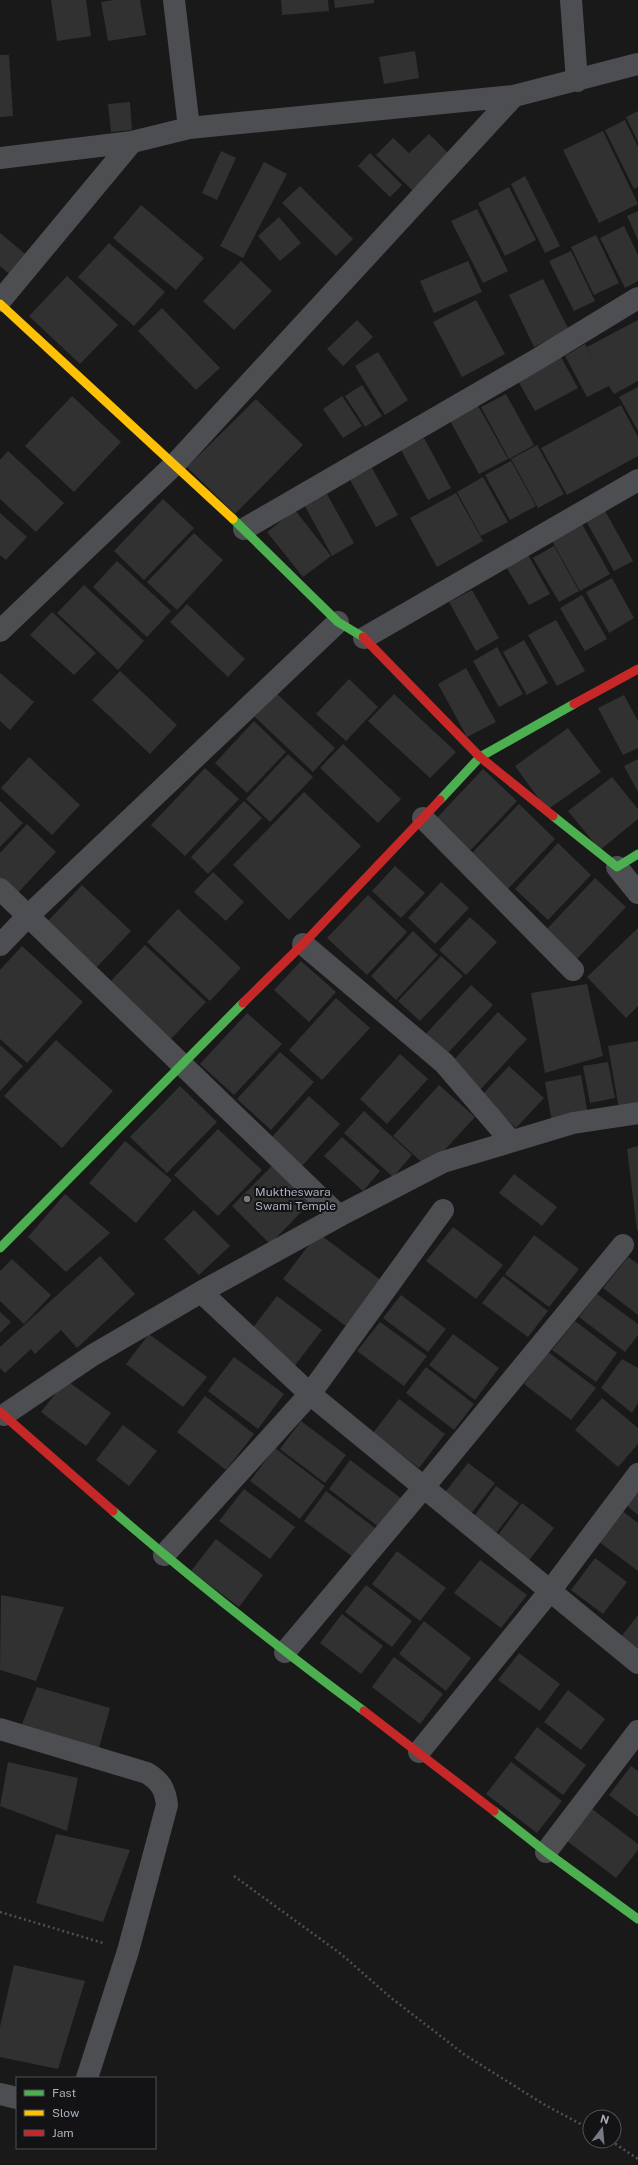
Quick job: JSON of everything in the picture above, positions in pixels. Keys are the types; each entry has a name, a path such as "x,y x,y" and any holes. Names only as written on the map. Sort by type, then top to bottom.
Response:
{"street":[{"path":"174,0 189,128"},
{"path":"571,0 577,81"},
{"path":"0,158 132,142 189,128 514,96 577,81 638,64"},
{"path":"0,632 175,464 514,96"},
{"path":"132,142 0,302 244,529 338,622 364,638 480,757 616,867 638,893"},
{"path":"244,529 536,360 638,298"},
{"path":"364,638 638,480"},
{"path":"0,945 28,916 338,622"},
{"path":"0,1248 181,1064 303,944 480,757 638,669"},
{"path":"423,818 573,970"},
{"path":"616,867 638,854"},
{"path":"0,889 339,1216"},
{"path":"303,944 444,1063 511,1142"},
{"path":"638,1113 573,1123 443,1162 339,1216 201,1292 93,1355 2,1413 164,1555 285,1652 419,1752 546,1852 638,1919"},
{"path":"164,1555 310,1394 443,1210"},
{"path":"285,1652 424,1487 623,1244"},
{"path":"201,1292 310,1394 638,1663"},
{"path":"419,1752 550,1591 638,1474"},
{"path":"0,1729 146,1773 157,1780 165,1790 167,1805 128,1951 87,2077"},
{"path":"546,1852 638,1731"},
{"path":"0,2094 16,2098"}],"path":[{"path":"234,1876 341,1954 390,1997 464,2055 582,2125"},
{"path":"0,1912 128,1951"},
{"path":"622,2149 638,2159"}],"building":[{"path":"51,0 86,0 91,36 57,41"},
{"path":"114,0 140,0 146,35 108,41 101,2"},
{"path":"281,0 328,0 329,11 282,15"},
{"path":"334,0 374,0 374,3 335,8"},
{"path":"415,51 419,78 384,84 379,57"},
{"path":"0,55 9,55 13,116 0,117"},
{"path":"130,102 132,130 111,132 108,104"},
{"path":"638,111 638,142 626,117"},
{"path":"625,120 638,147 638,187 634,189 605,130"},
{"path":"603,131 638,204 599,223 563,150"},
{"path":"429,134 451,156 414,192 376,155 393,138 409,153"},
{"path":"221,151 236,158 217,200 202,193"},
{"path":"370,153 402,185 390,197 358,166"},
{"path":"264,162 287,174 243,258 220,246"},
{"path":"525,176 560,246 545,253 511,184"},
{"path":"300,186 353,239 336,256 282,203"},
{"path":"509,187 536,240 505,256 478,203"},
{"path":"141,205 204,258 176,290 113,238"},
{"path":"477,209 508,271 483,283 451,221"},
{"path":"638,211 638,240 627,216"},
{"path":"279,217 301,243 280,261 258,236"},
{"path":"624,226 638,255 638,281 625,288 600,238"},
{"path":"0,233 30,258 13,277 0,266"},
{"path":"596,235 619,283 594,295 571,247"},
{"path":"109,243 165,292 134,326 78,277"},
{"path":"571,251 595,301 574,311 549,261"},
{"path":"241,261 272,291 234,330 203,301"},
{"path":"468,261 482,292 434,313 420,281"},
{"path":"67,276 118,325 80,364 29,316"},
{"path":"543,279 569,330 534,347 509,295"},
{"path":"476,300 505,354 462,377 433,322"},
{"path":"162,308 220,368 196,390 138,331"},
{"path":"357,320 373,337 343,366 327,349"},
{"path":"638,320 638,381 614,394 609,386 587,397 565,356 585,344 595,363 587,347"},
{"path":"378,352 408,400 385,415 355,366"},
{"path":"561,357 578,388 535,411 518,381"},
{"path":"362,385 382,416 365,427 345,396"},
{"path":"638,387 638,431 619,397"},
{"path":"506,394 534,445 509,459 481,407"},
{"path":"72,396 121,442 74,492 25,446"},
{"path":"342,396 362,426 343,438 323,409"},
{"path":"256,399 303,445 235,514 187,467"},
{"path":"477,404 508,459 479,474 449,419"},
{"path":"621,405 638,437 638,456 567,495 541,448"},
{"path":"424,438 451,488 428,500 401,450"},
{"path":"537,445 564,494 538,508 511,459"},
{"path":"8,451 64,503 36,532 0,499 0,460"},
{"path":"511,461 536,506 510,520 485,475"},
{"path":"372,468 398,515 376,527 350,480"},
{"path":"483,477 508,522 481,536 457,492"},
{"path":"456,493 483,541 437,567 410,518"},
{"path":"327,494 354,543 332,556 305,506"},
{"path":"163,499 194,528 144,580 114,551"},
{"path":"295,510 331,556 303,577 267,532"},
{"path":"605,511 633,561 614,571 586,521"},
{"path":"0,513 27,537 6,560 0,555"},
{"path":"582,524 610,574 580,591 552,541"},
{"path":"194,533 223,560 177,610 147,582"},
{"path":"554,546 579,591 559,602 533,558"},
{"path":"527,553 550,594 529,605 505,565"},
{"path":"117,561 171,611 147,637 93,587"},
{"path":"612,578 634,618 609,633 586,592"},
{"path":"84,585 144,641 118,670 57,613"},
{"path":"472,590 499,638 476,651 449,602"},
{"path":"582,595 607,639 585,651 560,608"},
{"path":"187,604 245,659 228,677 170,622"},
{"path":"52,612 96,653 74,675 30,635"},
{"path":"556,620 585,671 557,686 528,635"},
{"path":"524,640 548,683 527,695 503,652"},
{"path":"497,647 523,694 499,707 473,661"},
{"path":"466,668 496,722 467,737 438,684"},
{"path":"120,671 177,725 150,754 92,700"},
{"path":"0,673 34,702 10,730 0,721"},
{"path":"349,679 378,707 346,741 316,714"},
{"path":"275,692 335,748 313,772 253,715"},
{"path":"394,694 456,752 430,778 368,721"},
{"path":"624,695 638,721 638,748 623,755 598,708"},
{"path":"254,721 286,752 247,793 215,763"},
{"path":"568,728 601,772 547,810 515,766"},
{"path":"343,744 401,799 378,823 320,768"},
{"path":"288,754 313,777 270,822 246,799"},
{"path":"29,757 80,805 52,835 1,788"},
{"path":"638,759 638,792 624,766"},
{"path":"205,768 239,799 185,856 151,825"},
{"path":"483,769 517,801 467,854 433,822"},
{"path":"612,777 638,809 638,819 600,850 568,811"},
{"path":"304,792 361,846 289,920 233,865"},
{"path":"0,801 23,823 0,847"},
{"path":"244,801 262,818 208,874 191,857"},
{"path":"519,804 555,839 508,889 471,854"},
{"path":"27,824 56,852 14,897 0,884 0,853"},
{"path":"558,843 591,875 548,920 515,889"},
{"path":"395,866 425,893 401,918 372,891"},
{"path":"213,872 244,902 226,921 194,892"},
{"path":"595,878 626,907 577,959 546,930"},
{"path":"441,882 469,908 435,944 408,918"},
{"path":"82,885 131,931 97,967 47,922"},
{"path":"368,895 407,932 367,975 327,938"},
{"path":"178,909 241,968 210,1001 147,942"},
{"path":"470,917 497,942 466,975 439,950"},
{"path":"638,928 638,1006 626,1018 587,977"},
{"path":"413,931 438,955 396,1000 371,976"},
{"path":"145,945 206,1002 170,1040 109,983"},
{"path":"22,946 83,1002 27,1063 0,1039 0,970"},
{"path":"441,956 463,976 420,1021 398,1001"},
{"path":"301,961 336,992 309,1022 274,990"},
{"path":"587,984 603,1056 545,1073 531,993"},
{"path":"471,985 493,1005 445,1056 424,1036"},
{"path":"336,998 370,1028 322,1080 289,1050"},
{"path":"498,1012 527,1039 478,1092 449,1065"},
{"path":"247,1013 282,1044 234,1095 200,1064"},
{"path":"56,1040 113,1091 62,1148 4,1096"},
{"path":"638,1041 638,1106 619,1109 608,1046"},
{"path":"0,1045 23,1066 0,1091"},
{"path":"280,1052 314,1082 271,1130 237,1099"},
{"path":"400,1054 428,1079 387,1124 360,1099"},
{"path":"608,1062 615,1098 590,1103 583,1066"},
{"path":"509,1066 544,1098 516,1128 481,1096"},
{"path":"581,1075 588,1115 552,1122 545,1082"},
{"path":"439,1085 475,1117 428,1168 393,1136"},
{"path":"180,1086 217,1122 167,1173 130,1137"},
{"path":"309,1096 340,1124 301,1167 270,1139"},
{"path":"364,1111 412,1155 393,1177 344,1133"},
{"path":"218,1129 262,1170 218,1216 174,1175"},
{"path":"342,1137 380,1171 363,1191 324,1156"},
{"path":"125,1141 172,1180 136,1223 89,1183"},
{"path":"638,1146 638,1230 637,1230 627,1149"},
{"path":"275,1163 313,1200 270,1244 232,1206"},
{"path":"514,1174 557,1207 542,1226 499,1193"},
{"path":"65,1194 110,1233 66,1272 28,1237"},
{"path":"194,1210 230,1246 199,1275 164,1239"},
{"path":"453,1227 503,1265 476,1299 426,1261"},
{"path":"318,1233 382,1281 347,1327 283,1279"},
{"path":"534,1235 579,1269 549,1307 505,1274"},
{"path":"100,1256 135,1294 77,1348 61,1330 35,1354 31,1349 5,1373 0,1368 0,1347"},
{"path":"628,1257 638,1264 638,1315 603,1288"},
{"path":"12,1259 51,1295 24,1324 0,1301 0,1271"},
{"path":"503,1276 548,1311 528,1337 482,1303"},
{"path":"597,1294 638,1324 638,1335 625,1352 579,1317"},
{"path":"401,1295 446,1329 428,1352 383,1318"},
{"path":"277,1296 322,1330 293,1368 248,1334"},
{"path":"0,1312 11,1322 0,1333"},
{"path":"575,1321 617,1353 596,1382 552,1350"},
{"path":"380,1322 427,1356 404,1386 357,1351"},
{"path":"149,1334 207,1377 183,1407 126,1364"},
{"path":"453,1334 499,1368 475,1400 429,1365"},
{"path":"548,1352 596,1388 571,1420 524,1384"},
{"path":"234,1357 284,1394 258,1429 208,1391"},
{"path":"622,1359 638,1368 638,1403 632,1413 601,1388"},
{"path":"426,1367 474,1404 454,1430 406,1393"},
{"path":"66,1380 111,1413 86,1446 41,1412"},
{"path":"205,1396 254,1434 226,1470 177,1432"},
{"path":"602,1398 638,1428 638,1444 618,1467 575,1430"},
{"path":"399,1399 445,1434 419,1468 373,1433"},
{"path":"301,1421 346,1455 325,1483 280,1449"},
{"path":"123,1425 157,1451 129,1486 96,1460"},
{"path":"275,1448 325,1486 300,1519 250,1481"},
{"path":"350,1460 402,1499 380,1528 329,1489"},
{"path":"468,1463 495,1483 470,1515 443,1495"},
{"path":"496,1486 519,1503 494,1536 472,1519"},
{"path":"244,1489 295,1527 270,1559 219,1521"},
{"path":"326,1491 375,1528 353,1557 304,1521"},
{"path":"638,1492 638,1515 626,1505"},
{"path":"522,1503 554,1528 527,1563 495,1539"},
{"path":"621,1510 638,1523 638,1571 598,1541"},
{"path":"216,1539 263,1575 239,1607 191,1571"},
{"path":"397,1551 446,1588 420,1621 372,1584"},
{"path":"595,1558 627,1582 603,1614 571,1590"},
{"path":"480,1560 527,1595 501,1628 454,1593"},
{"path":"366,1585 412,1621 392,1647 345,1612"},
{"path":"1,1595 64,1607 36,1681 0,1670"},
{"path":"342,1614 383,1646 361,1674 320,1643"},
{"path":"638,1615 638,1658 617,1642"},
{"path":"424,1621 471,1658 446,1691 399,1654"},
{"path":"519,1653 560,1684 540,1711 498,1680"},
{"path":"394,1657 443,1694 420,1724 372,1687"},
{"path":"37,1687 110,1708 99,1748 22,1724"},
{"path":"568,1690 605,1719 581,1750 544,1722"},
{"path":"537,1727 586,1765 563,1795 514,1758"},
{"path":"8,1762 78,1778 67,1831 0,1806"},
{"path":"511,1762 562,1801 537,1833 486,1794"},
{"path":"631,1766 638,1771 638,1817 609,1795"},
{"path":"592,1809 638,1844 638,1850 616,1878 567,1841"},
{"path":"56,1834 130,1850 103,1922 36,1903"},
{"path":"14,1965 85,1981 58,2069 0,2057 0,2027"}],"traffic: fast":[{"path":"233,519 338,622 363,637"},
{"path":"440,800 480,757 574,704"},
{"path":"553,816 617,867 638,854"},
{"path":"0,1248 243,1003"},
{"path":"113,1511 174,1563 300,1663 364,1711"},
{"path":"494,1811 546,1852 638,1919"}],"traffic: slow":[{"path":"0,304 233,519"}],"traffic: jam":[{"path":"363,637 480,757 553,816"},
{"path":"574,704 638,669"},
{"path":"243,1003 303,944 440,800"},
{"path":"0,1412 113,1511"},
{"path":"364,1711 494,1811"}],"place":[{"name":"Muktheswara Swami Temple","path":"247,1199"}]}
